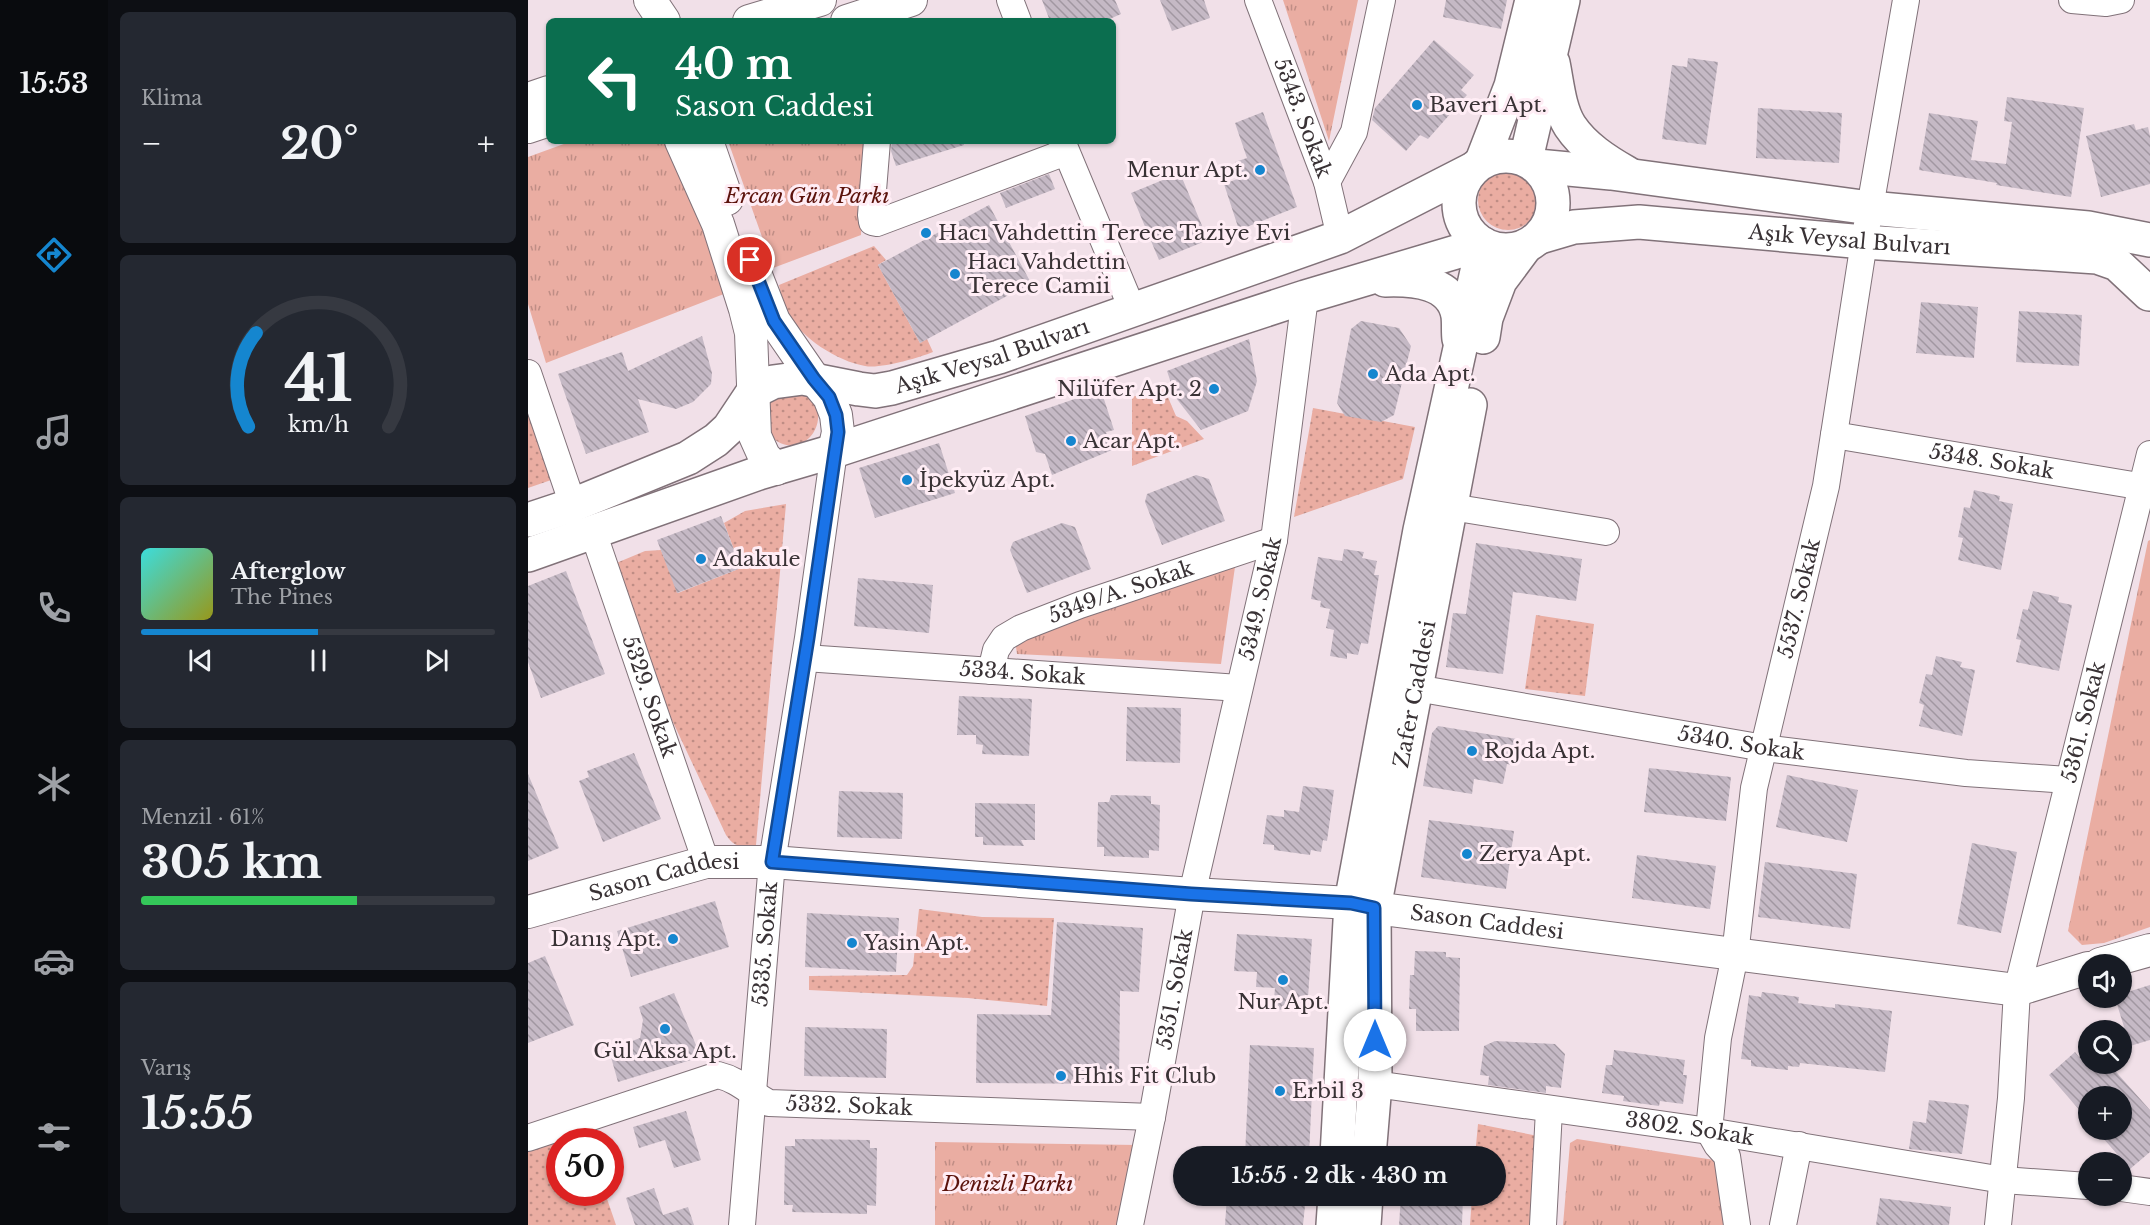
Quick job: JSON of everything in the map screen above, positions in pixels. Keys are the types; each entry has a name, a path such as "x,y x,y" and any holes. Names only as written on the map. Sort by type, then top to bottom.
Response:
{"main road":[{"path":"1477,166 1496,156 1511,155 1532,163 1547,178 1553,193 1554,209 1549,224 1533,241 1511,250 1496,249 1482,244 1464,224 1459,196 1463,182 1477,166 1511,86 1532,0"},
{"path":"1532,163 1551,53 1563,0"},
{"path":"1551,53 1569,125 1597,154 1631,176"},
{"name":"Aşık Veysal Bulvarı","path":"1532,163 1870,208 2088,228 2150,240"},
{"name":"Aşık Veysal Bulvarı","path":"753,392 773,382 804,378 875,391 999,357 1340,237 1477,166"},
{"name":"Aşık Veysal Bulvarı","path":"1533,241 1574,227 1639,222 1864,242 2097,257 2117,264 2149,295"},
{"name":"Zafer Caddesi","path":"1370,1146 1375,1084 1363,906 1416,688 1486,318 1500,281 1533,241"},
{"path":"1338,1146 1363,906 1420,530 1482,244"},
{"name":"Aşık Veysal Bulvarı","path":"528,555 759,473 834,451 1305,297 1482,244"},
{"path":"2149,295 2144,272 2150,256"},
{"path":"1359,280 1400,279 1429,283 1439,288 1458,313 1459,351"},
{"path":"528,520 573,506 688,458 716,440 729,428 753,392"},
{"path":"1333,1225 1334,1206"},
{"path":"1364,1225 1365,1206"}],"street":[{"path":"635,0 640,18"},
{"path":"650,0 662,18"},
{"path":"759,18 820,0"},
{"path":"1010,0 1017,18"},
{"name":"5343. Sokak","path":"1258,0 1327,183 1340,237"},
{"path":"1327,183 1354,132 1382,0"},
{"name":"5537. Sokak","path":"1709,1131 1718,1038 1735,955 1754,788 1826,486 1864,242 1906,0"},
{"path":"2072,0 2106,3 2121,0"},
{"path":"860,18 895,10"},
{"path":"528,99 546,93"},
{"path":"528,127 546,121"},
{"path":"682,144 718,224 752,333 755,436 764,456 776,469"},
{"path":"708,144 734,219 774,321 829,397 836,415 838,432 834,451"},
{"path":"877,144 870,215 872,222 877,223 1064,147 1133,311"},
{"name":"5349. Sokak","path":"1191,894 1274,540 1305,297"},
{"path":"528,373 573,506"},
{"name":"5348. Sokak","path":"1834,435 2146,487"},
{"name":"5335. Sokak","path":"742,1225 772,862 805,658 834,451"},
{"name":"5361. Sokak","path":"1998,1225 2011,1098 2017,990 2068,780 2146,487 2150,454"},
{"path":"1450,507 1606,532"},
{"name":"5329. Sokak","path":"593,532 706,862"},
{"name":"5349/A. Sokak","path":"991,671 996,650 1000,644 1021,628 1080,605 1274,540"},
{"name":"5334. Sokak","path":"805,658 1239,688"},
{"name":"5340. Sokak","path":"1416,688 1764,748 1966,773 2068,780"},
{"name":"Sason Caddesi","path":"528,912 706,862 772,862 1363,906 2017,990 2078,971"},
{"name":"5351. Sokak","path":"1130,1225 1152,1117 1191,894"},
{"path":"2132,955 2150,950"},
{"name":"5332. Sokak","path":"528,1138 718,1075 735,1079 753,1094 769,1103 1152,1117"},
{"name":"3802. Sokak","path":"1375,1084 1709,1131 2003,1180 2078,1185"},
{"path":"1544,1225 1549,1110"},
{"path":"1709,1131 1727,1156 1737,1225"},
{"path":"1783,1225 1799,1145"},
{"path":"2132,1190 2150,1192"}],"green space":[{"path":"1283,0 1358,0 1329,141"},
{"path":"564,144 673,144 729,292 546,363 528,304 528,157"},
{"name":"Ercan Gün Parkı","path":"729,144 865,144 861,235 773,268"},
{"path":"1508,170 1529,179 1538,200 1529,221 1508,230 1487,221 1478,200 1487,179"},
{"path":"874,246 886,260 878,265 920,343 927,339 933,352 880,366 872,367 854,363 832,354 810,339 793,322 787,312 779,285"},
{"path":"1164,388 1176,416 1187,421 1204,439 1132,466 1132,397"},
{"path":"786,392 805,395 814,403 818,413 817,424 812,434 805,442 794,445 782,444 769,435 766,419 768,405"},
{"path":"1313,408 1415,427 1403,479 1294,517"},
{"path":"528,411 554,479 528,488"},
{"path":"786,504 756,845 742,846 732,842 726,835 664,703 614,564 645,551 661,550 678,593 741,568 724,523 745,511"},
{"path":"2150,540 2150,927 2104,943 2082,945 2068,931"},
{"path":"1235,567 1221,664 1017,654 1015,640"},
{"path":"1536,615 1594,624 1585,696 1525,689"},
{"path":"919,909 982,917 1054,918 1047,1006 968,998 809,990 809,976 907,975 913,966"},
{"path":"1478,1124 1538,1136 1533,1225 1470,1225 1471,1206 1506,1206 1506,1146 1476,1146"},
{"path":"1577,1139 1721,1161 1725,1225 1563,1225 1570,1143"},
{"name":"Denizli Parkı","path":"935,1142 1138,1145 1120,1225 935,1225"},
{"path":"546,1145 546,1206 609,1206 616,1225 528,1225 528,1152"}],"building":[{"path":"1042,0 1115,0 1121,14 1112,18 1049,18"},
{"path":"1160,0 1204,0 1210,18 1172,31"},
{"path":"1446,0 1507,0 1501,29 1443,17"},
{"name":"Baveri Apt.","path":"1434,40 1474,75 1461,90 1467,95 1428,139 1420,135 1406,151 1372,120 1375,108"},
{"path":"1688,58 1718,62 1706,145 1662,139 1672,65 1687,67"},
{"path":"2007,97 2084,108 2071,197 1919,170 1929,113 1978,121 1971,160 2006,164 2012,122 2004,121"},
{"path":"1758,108 1842,113 1839,163 1756,158"},
{"name":"Menur Apt.","path":"1263,112 1297,207 1239,230 1224,184 1240,178 1235,162 1247,158 1235,123"},
{"path":"2134,124 2136,130 2148,127 2150,184 2101,197 2086,136"},
{"path":"892,144 964,145 896,166 891,151"},
{"path":"1180,173 1208,240 1159,260 1131,193"},
{"path":"1049,174 1055,189 1006,208 1000,193"},
{"name":"Hacı Vahdettin Terece Camii","path":"989,205 1031,283 920,343 878,265"},
{"path":"1921,302 1978,307 1974,358 1916,353"},
{"path":"2019,311 2082,315 2079,366 2016,362"},
{"name":"Ada Apt.","path":"1361,321 1399,328 1411,346 1394,415 1381,422 1345,416 1337,403 1351,329"},
{"path":"702,336 712,373 711,384 693,402 676,409 638,399 649,432 586,454 558,374 622,352 628,371"},
{"name":"Nilüfer Apt. 2","path":"1249,339 1257,381 1248,411 1201,430 1176,398 1167,371"},
{"name":"Acar Apt.","path":"1101,390 1114,430 1106,432 1112,450 1052,475 1045,454 1036,452 1025,416"},
{"name":"İpekyüz Apt.","path":"939,443 955,493 875,518 859,468"},
{"path":"1196,475 1209,479 1225,521 1162,545 1145,502 1147,494"},
{"path":"1974,490 2000,496 1999,501 2013,504 2001,570 1958,560 1963,538 1958,537 1964,507 1970,508"},
{"name":"Adakule","path":"721,516 741,568 677,593 657,540"},
{"path":"1062,523 1075,527 1091,569 1027,593 1010,550 1013,542"},
{"path":"1476,543 1582,559 1576,601 1513,592 1503,674 1446,667 1453,613 1466,614"},
{"path":"1344,549 1364,552 1362,558 1377,561 1374,575 1379,575 1368,644 1361,643 1358,655 1347,653 1347,659 1330,656 1334,630 1326,628 1330,609 1320,607 1321,601 1311,599 1318,557 1342,561"},
{"path":"566,571 605,674 541,698 528,662 528,586"},
{"path":"858,578 933,585 929,633 854,626"},
{"path":"2033,591 2059,597 2058,602 2072,605 2059,671 2016,662 2021,640 2016,639 2023,609 2028,610"},
{"path":"1936,656 1962,662 1960,667 1975,670 1962,736 1919,726 1924,705 1919,703 1926,674 1932,675"},
{"path":"959,696 1032,699 1029,756 982,754 983,745 976,744 976,735 957,735"},
{"path":"1127,707 1181,708 1180,763 1126,761"},
{"name":"Rojda Apt.","path":"1438,726 1517,739 1513,765 1507,764 1503,784 1474,779 1472,794 1423,786 1432,733"},
{"path":"634,753 661,819 603,842 579,781 589,777 587,771"},
{"path":"1649,768 1731,777 1726,821 1644,812"},
{"path":"528,774 559,848 528,861"},
{"path":"1787,775 1858,790 1847,842 1776,827"},
{"path":"1303,786 1334,790 1327,841 1323,840 1321,852 1311,850 1310,855 1274,850 1274,845 1263,844 1267,815 1284,817 1284,810 1299,812"},
{"path":"839,791 903,793 902,839 837,837"},
{"path":"1111,795 1151,796 1151,804 1160,805 1159,851 1149,850 1149,858 1104,856 1104,847 1097,847 1098,802 1109,802"},
{"path":"975,803 1035,804 1035,840 1021,840 1024,846 983,845 983,837 975,837"},
{"name":"Zerya Apt.","path":"1429,820 1514,831 1506,889 1421,877"},
{"path":"1972,843 2017,852 2001,933 1957,924"},
{"path":"1637,855 1716,866 1710,909 1632,898"},
{"path":"1765,862 1857,874 1850,929 1758,917"},
{"name":"Danış Apt.","path":"715,901 729,947 631,977 617,931"},
{"name":"Yasin Apt.","path":"807,913 899,918 896,972 805,967"},
{"path":"1057,922 1143,928 1139,992 1120,991 1119,1084 976,1083 977,1014 1051,1015"},
{"name":"Nur Apt.","path":"1237,934 1312,939 1307,1012 1273,1009 1275,988 1256,987 1257,972 1234,971"},
{"path":"1415,951 1446,952 1446,957 1460,958 1459,1031 1416,1031 1416,1009 1409,1009 1410,975 1414,975"},
{"path":"545,956 574,1025 528,1043 528,963"},
{"path":"2150,985 2150,1040 2132,1045 2132,1020 2122,1020 2118,1008 2132,1008 2132,991"},
{"path":"1762,992 1799,997 1798,1003 1835,1008 1835,1004 1892,1011 1885,1072 1800,1063 1799,1067 1788,1066 1788,1070 1751,1066 1751,1060 1741,1059 1749,995 1761,997"},
{"name":"Gül Aksa Apt.","path":"674,993 701,1057 618,1082 609,1050 640,1038 643,1020 639,1007"},
{"path":"805,1027 887,1029 886,1078 804,1076"},
{"path":"1495,1041 1555,1044 1565,1054 1561,1088 1546,1086 1546,1093 1488,1085 1489,1076 1480,1075 1484,1046"},
{"name":"Erbil 3","path":"1250,1045 1314,1048 1309,1146 1245,1146"},
{"path":"1614,1050 1685,1060 1683,1075 1687,1075 1683,1104 1660,1101 1659,1106 1623,1101 1624,1096 1602,1093 1606,1065 1612,1065"},
{"path":"2075,1052 2078,1056 2078,1074 2118,1074 2129,1086 2078,1086 2078,1108 2049,1075"},
{"path":"2132,1090 2150,1110 2150,1152 2132,1167 2132,1152 2115,1152 2105,1140 2132,1140"},
{"path":"1929,1100 1969,1105 1962,1154 1909,1149 1913,1121 1926,1123"},
{"path":"686,1111 701,1160 674,1168 665,1140 639,1148 633,1127"},
{"path":"795,1139 870,1140 870,1148 877,1148 876,1206 867,1205 867,1214 792,1212 793,1205 784,1205 785,1146 795,1146"},
{"path":"654,1188 663,1215 688,1207 694,1225 635,1225 626,1198"},
{"path":"1880,1198 1951,1207 1949,1225 1876,1225"},
{"path":"1226,1206 1305,1206 1303,1225 1225,1225"},
{"path":"1400,1206 1463,1206 1462,1225 1399,1225"}],"place":[{"name":"Baveri Apt.","path":"1417,105"},
{"name":"Menur Apt.","path":"1260,170"},
{"name":"Hacı Vahdettin Terece Taziye Evi","path":"926,233"},
{"name":"Hacı Vahdettin Terece Camii","path":"955,274"},
{"name":"Ada Apt.","path":"1373,374"},
{"name":"Nilüfer Apt. 2","path":"1214,389"},
{"name":"Acar Apt.","path":"1071,441"},
{"name":"İpekyüz Apt.","path":"907,480"},
{"name":"Adakule","path":"701,559"},
{"name":"Rojda Apt.","path":"1472,751"},
{"name":"Zerya Apt.","path":"1467,854"},
{"name":"Danış Apt.","path":"673,939"},
{"name":"Yasin Apt.","path":"852,943"},
{"name":"Nur Apt.","path":"1283,980"},
{"name":"Gül Aksa Apt.","path":"665,1029"},
{"name":"Hhis Fit Club","path":"1061,1076"},
{"name":"Erbil 3","path":"1280,1091"}],"route":[{"path":"750,260 774,321 829,397 836,415 838,432 772,862 1191,894 1351,903 1374,908 1375,1040"}]}
